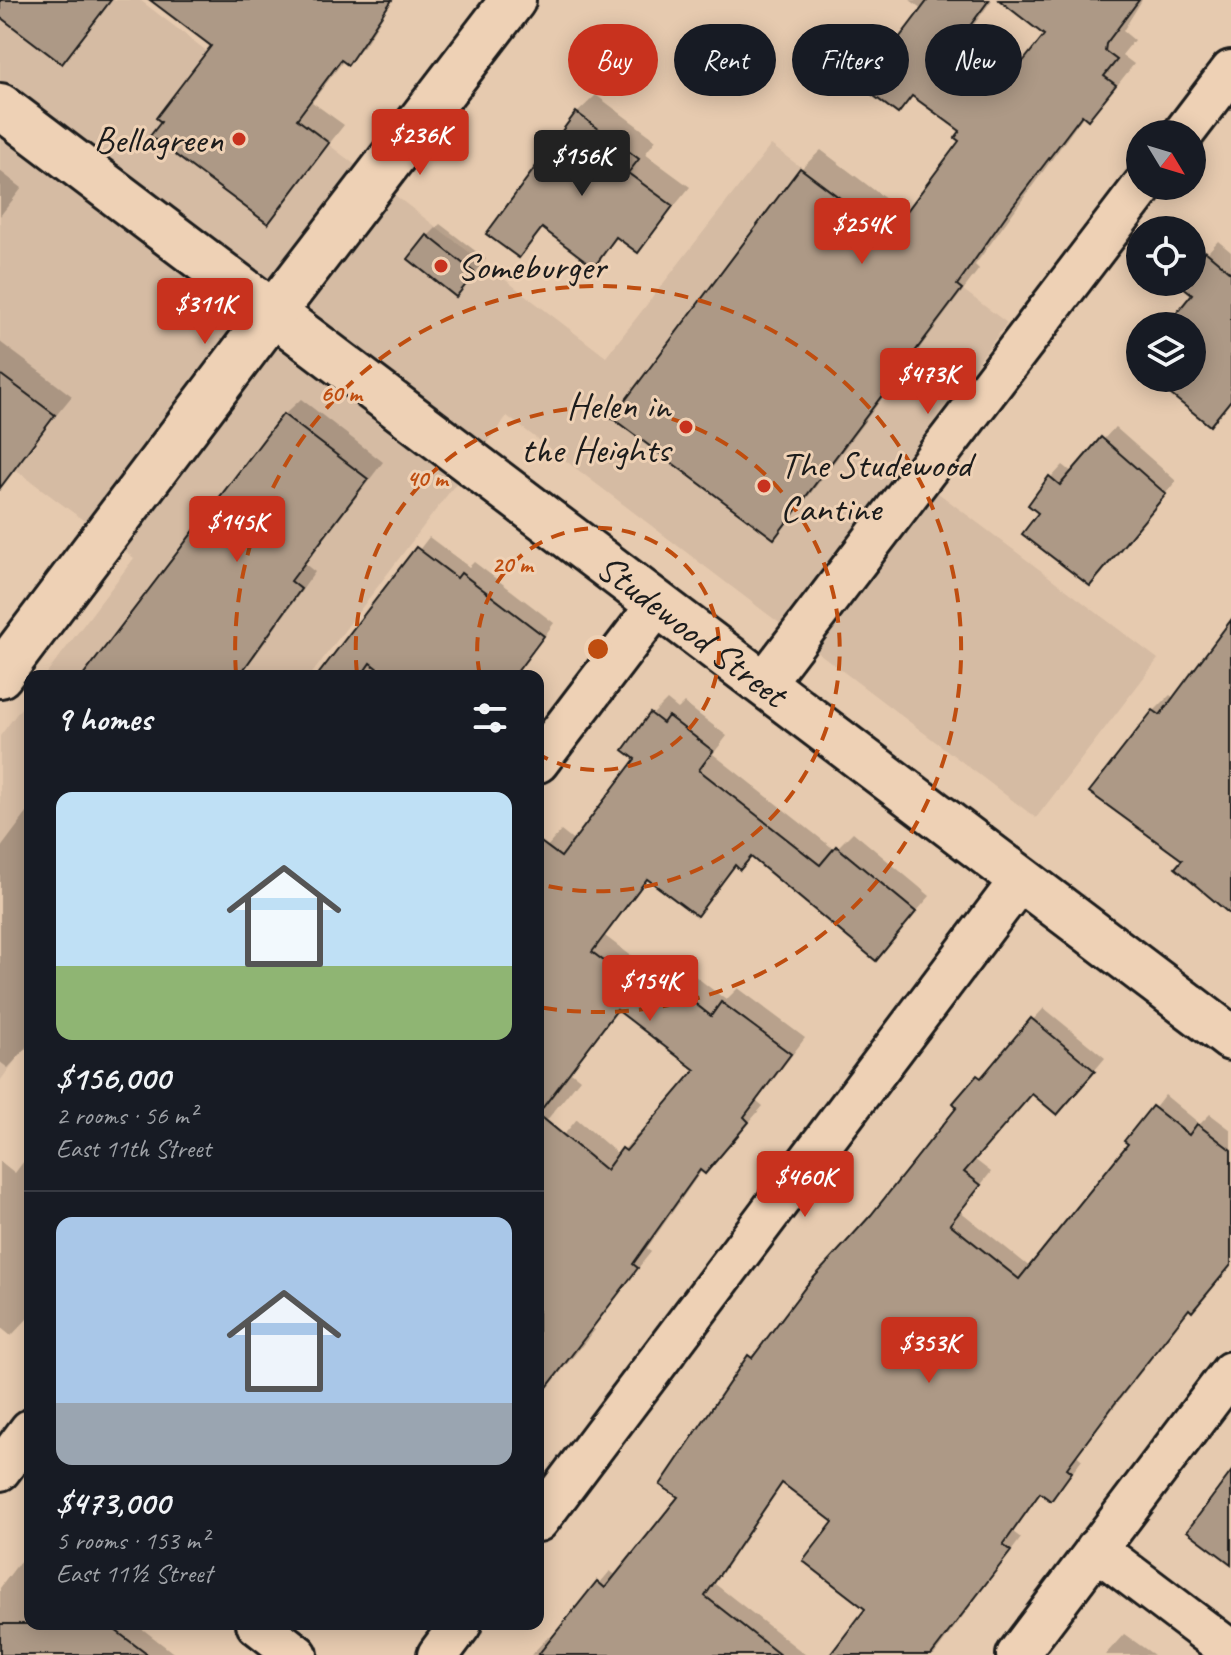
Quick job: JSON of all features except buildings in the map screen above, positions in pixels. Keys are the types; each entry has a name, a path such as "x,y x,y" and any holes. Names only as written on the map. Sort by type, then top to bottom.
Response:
{"main road":[{"path":"0,675 513,0"},
{"name":"Studewood Street","path":"0,106 1231,1038"}],"street":[{"path":"1194,120 1231,71"},
{"path":"763,684 1132,200"},
{"path":"544,754 658,604"},
{"path":"544,1513 1021,879"},
{"path":"1017,1655 1231,1372"},
{"path":"1096,1549 1231,1651"},
{"path":"265,1630 297,1655"},
{"path":"438,1655 457,1630"}],"shaded area":[{"path":"0,0 140,0 606,357 771,145 1007,323 901,465 1158,659 1036,818 507,416 315,670 50,670 134,558 0,458"},
{"path":"24,704 24,1049 0,1081 0,736"}],"place":[{"name":"Bellagreen","path":"239,139"},
{"name":"Someburger","path":"441,266"},
{"name":"Helen in the Heights","path":"686,427"},
{"name":"The Studewood Cantine","path":"764,486"}]}
